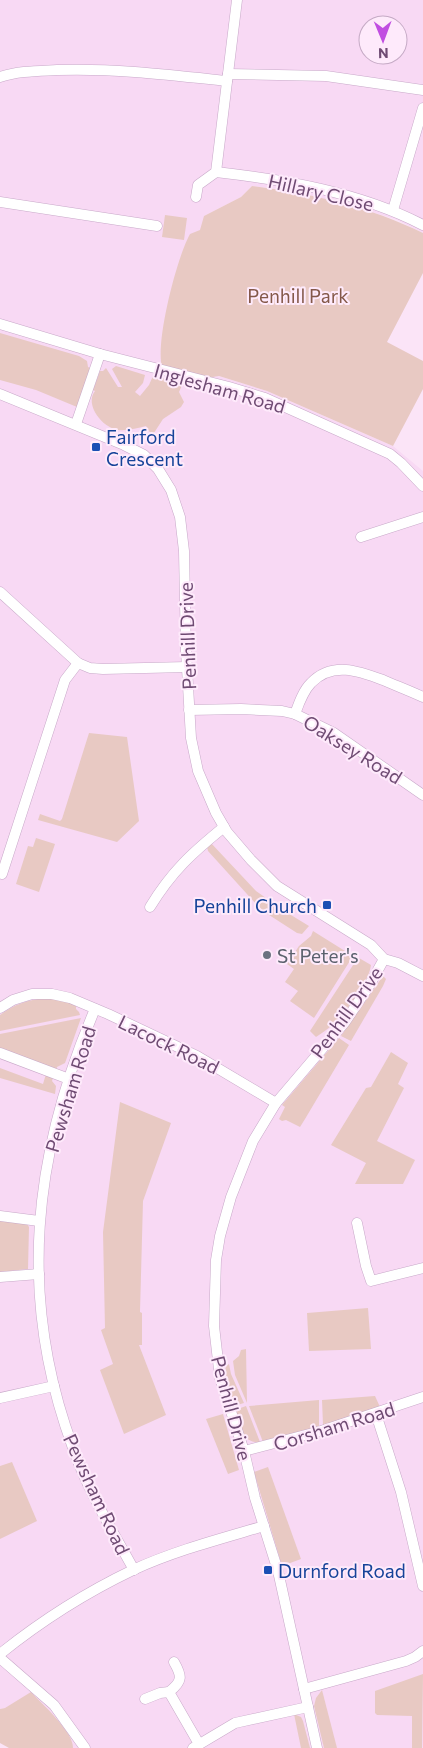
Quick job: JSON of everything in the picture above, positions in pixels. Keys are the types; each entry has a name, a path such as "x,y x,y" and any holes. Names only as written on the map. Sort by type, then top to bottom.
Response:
{"street":[{"path":"196,197 198,185 216,172 237,0"},
{"path":"0,77 22,72 81,69 228,78 298,74 326,76 423,90"},
{"path":"393,210 423,108"},
{"name":"Hillary Close","path":"216,172 301,184 393,210 423,225"},
{"path":"0,202 157,226"},
{"path":"0,324 100,354 76,424"},
{"name":"Inglesham Road","path":"100,354 229,386 265,398 390,454 423,486"},
{"name":"Penhill Drive","path":"0,394 124,445 144,455 158,469 172,490 180,517 183,540 192,749 208,798 224,827 250,860 277,886 371,945 384,959 398,963 423,976"},
{"path":"361,537 423,517"},
{"path":"0,592 78,663 90,668 187,667"},
{"path":"2,874 65,680 78,663"},
{"path":"295,714 312,682 320,676 339,669 348,668 362,672 423,697"},
{"name":"Oaksey Road","path":"189,710 258,710 282,711 295,714 334,733 423,795"},
{"path":"150,907 186,859 224,827"},
{"name":"Penhill Drive","path":"317,1748 280,1578 217,1364 214,1305 216,1260 224,1218 253,1141 276,1103 345,1022 384,959"},
{"name":"Lacock Road","path":"0,1008 25,996 52,994 70,998 197,1056 276,1103"},
{"name":"Pewsham Road","path":"95,1009 69,1079 49,1149 40,1221 39,1274 44,1346 67,1433 82,1471 102,1514 134,1570"},
{"path":"0,1053 69,1079"},
{"path":"0,1216 40,1221"},
{"path":"357,1223 371,1281 423,1268"},
{"path":"0,1277 39,1274"},
{"path":"0,1398 54,1386"},
{"name":"Corsham Road","path":"244,1451 299,1438 423,1398"},
{"path":"376,1414 401,1492 423,1586"},
{"path":"85,1748 54,1705 0,1656 22,1637 74,1601 134,1570 166,1557 264,1526"},
{"path":"304,1689 406,1661 423,1651"},
{"path":"145,1699 160,1693 169,1692 179,1682 180,1672 174,1662"},
{"path":"169,1692 196,1746 235,1723 308,1707"}],"shaded area":[{"path":"0,0 423,0 423,233 395,219 344,204 293,191 252,186 241,197 204,216 203,371 267,391 393,446 423,471 423,1748 72,1748 5,1708 0,1709"}],"green space":[{"name":"Penhill Park","path":"252,186 340,202 382,216 423,233 423,273 387,342 423,361 423,389 393,446 267,391 219,376 206,378 162,367 162,339 168,300 179,261 190,234 200,230 204,216 241,197"},
{"path":"165,215 187,218 184,240 162,237"},
{"path":"0,333 79,356 87,361 90,368 77,407 36,390 0,380"},
{"path":"116,366 145,375 143,383 135,392 140,396 149,385 153,376 183,383 179,392 184,402 181,407 163,419 152,436 146,426 125,430 112,428 101,420 93,409 92,397 95,391 93,390 100,371 106,368 118,387 122,387 112,369"},
{"path":"89,733 127,737 139,821 117,842 38,820 40,814 60,821 62,819"},
{"path":"36,838 55,844 39,892 16,884 28,846 33,847"},
{"path":"210,842 256,891 309,926 302,934 297,933 266,913 256,904 208,851 207,847"},
{"path":"313,931 353,956 314,1018 290,1001 298,991 285,982 294,969 287,964 299,946 311,936"},
{"path":"359,958 371,965 366,980 356,997 343,1013 316,1037 310,1031"},
{"path":"383,976 386,979 383,986 351,1041 341,1036"},
{"path":"46,998 66,1001 76,1006 80,1015 0,1031 0,1015 22,1003"},
{"path":"81,1018 65,1063 57,1067 56,1071 0,1050 0,1034"},
{"path":"339,1038 349,1045 300,1127 286,1120 282,1121 279,1119 285,1107 282,1105"},
{"path":"391,1052 408,1063 398,1084 404,1088 377,1141 415,1160 403,1184 355,1184 366,1163 331,1145 366,1088 371,1087"},
{"path":"0,1068 43,1084 46,1074 53,1078 52,1081 56,1086 55,1094 0,1078"},
{"path":"120,1102 171,1123 143,1201 140,1312 142,1313 142,1345 139,1345 166,1415 124,1434 100,1370 113,1364 101,1330 105,1328 103,1232"},
{"path":"0,1220 27,1224 29,1227 28,1269 0,1272"},
{"path":"368,1308 371,1349 309,1351 307,1313"},
{"path":"246,1349 247,1403 235,1375 233,1361 239,1356 241,1350"},
{"path":"229,1364 231,1374 244,1403 234,1406 225,1371 226,1366"},
{"path":"375,1396 380,1407 323,1425 322,1400"},
{"path":"319,1400 319,1426 263,1442 249,1406"},
{"path":"246,1406 260,1442 249,1440 242,1432 235,1410"},
{"path":"223,1414 239,1470 228,1474 206,1419"},
{"path":"12,1462 37,1521 0,1539 0,1466"},
{"path":"268,1467 301,1559 282,1566 254,1472"},
{"path":"423,1674 422,1748 412,1748 412,1716 377,1715 375,1713 375,1691"},
{"path":"322,1690 337,1748 324,1748 314,1706 316,1698"},
{"path":"31,1692 63,1726 72,1741 73,1748 9,1748 0,1743 0,1709 5,1708"},
{"path":"294,1714 301,1717 303,1721 310,1748 301,1748"}],"place":[{"name":"Fairford Crescent","path":"96,447"},
{"name":"Penhill Church","path":"327,905"},
{"name":"St Peter's","path":"267,955"},
{"name":"Durnford Road","path":"268,1570"}]}
